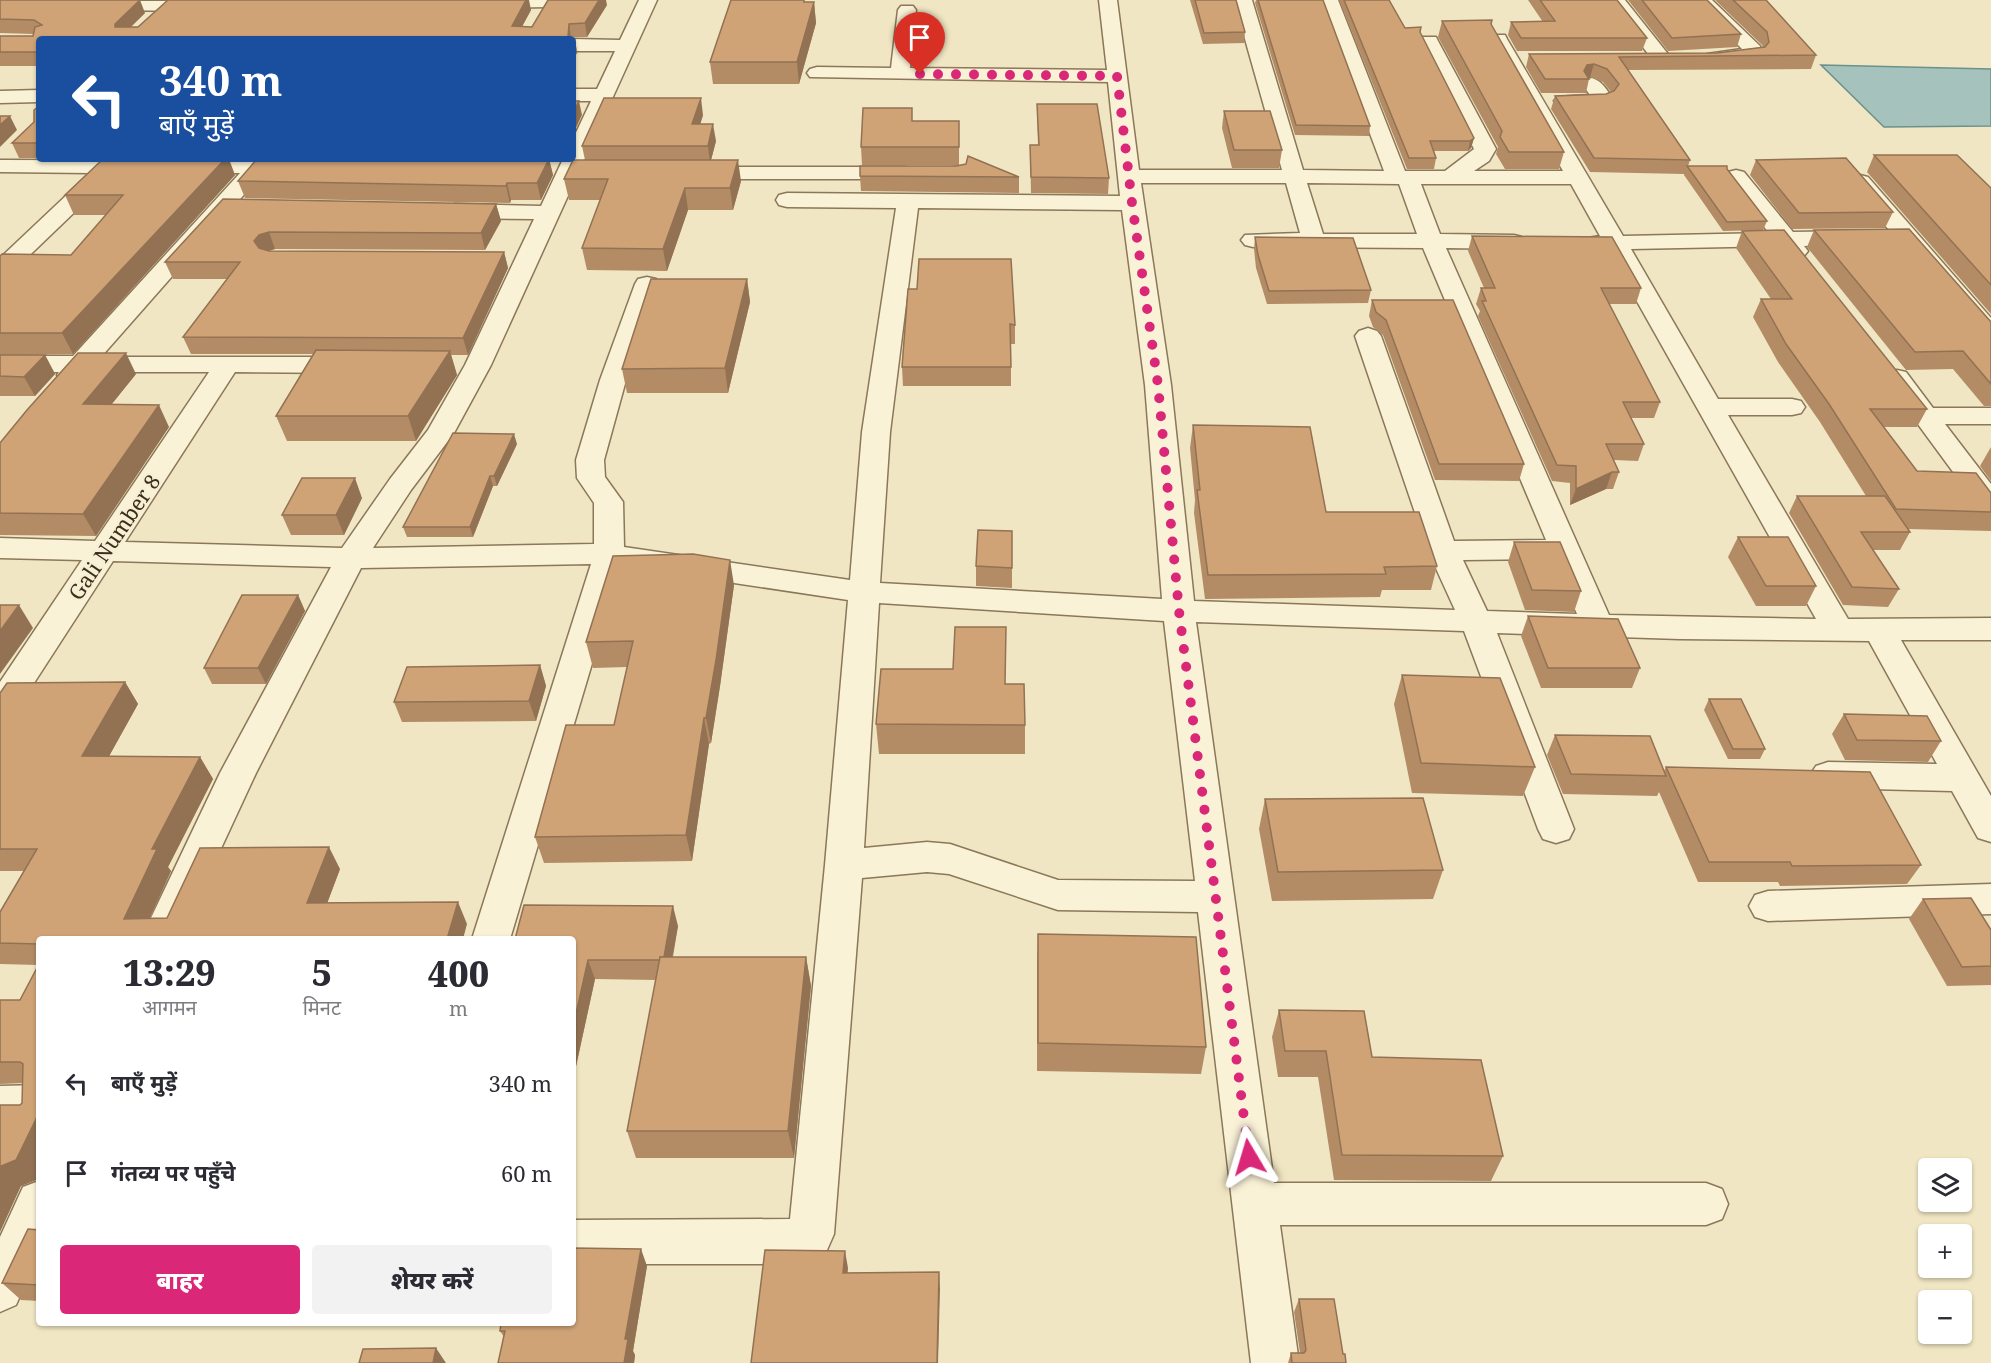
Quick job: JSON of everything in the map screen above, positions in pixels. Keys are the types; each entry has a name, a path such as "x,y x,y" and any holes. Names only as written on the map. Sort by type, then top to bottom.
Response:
{"street":[{"path":"576,154 648,0"},
{"path":"1108,0 1130,190 1158,385 1179,611 1275,1363"},
{"path":"1244,0 1313,240"},
{"path":"1329,0 1403,177 1459,301 1597,624"},
{"path":"1616,0 1662,59"},
{"path":"1639,59 1753,54 1753,50 1702,0"},
{"path":"464,4 547,1"},
{"path":"536,21 547,1"},
{"path":"78,6 171,3 227,6"},
{"path":"146,26 171,3"},
{"path":"900,74 907,10"},
{"path":"1429,41 1482,139 1485,149 1481,156 1451,177"},
{"path":"576,45 627,46"},
{"path":"1515,52 1535,101 1838,630"},
{"path":"817,73 1117,76"},
{"path":"1535,101 1603,99 1592,84"},
{"path":"576,95 604,95"},
{"path":"0,97 36,96"},
{"path":"0,164 16,146"},
{"path":"161,936 238,773 351,558 400,485 440,433 466,365 516,259 549,213 572,162"},
{"path":"0,164 317,167"},
{"path":"0,271 110,165"},
{"path":"55,392 234,206 257,167"},
{"path":"1850,171 1991,333"},
{"path":"675,172 915,187 1130,190 1294,177 1579,178"},
{"path":"1736,177 1809,266"},
{"path":"787,201 915,187"},
{"path":"576,1242 783,1242 798,1240 811,1234 844,865 876,432 915,187"},
{"path":"434,210 549,213"},
{"path":"1569,243 1909,237"},
{"path":"1253,240 1534,242"},
{"path":"492,936 609,554 609,502 591,478 590,459 613,380 647,285"},
{"path":"1368,336 1443,551 1476,620 1556,829"},
{"path":"1882,360 1991,504"},
{"path":"0,364 371,365"},
{"name":"Gali Number 8","path":"0,708 227,365"},
{"path":"1710,407 1792,407"},
{"path":"1926,416 1991,416"},
{"path":"0,548 351,558 609,554 796,584 864,592 1179,611 1838,630 1991,629"},
{"path":"1443,551 1564,549"},
{"path":"1879,630 1991,828"},
{"path":"1800,774 1963,778"},
{"path":"844,865 927,857 950,859 1058,895 1215,897"},
{"path":"1768,906 1991,898"},
{"path":"0,1105 36,1104"},
{"path":"1255,1204 1706,1204"},
{"path":"0,1289 36,1209"}],"water":[{"path":"1821,65 1991,69 1991,126 1884,127"}],"building":[{"path":"0,0 140,0 115,24 115,27 138,27 168,0 526,0 512,26 532,27 548,0 599,0 585,23 569,24 568,36 36,36 36,52 0,52 0,36 33,36 35,27 42,25 34,20 0,19"},
{"path":"731,0 814,2 797,62 710,62"},
{"path":"1195,0 1236,0 1245,32 1204,33"},
{"path":"1258,0 1323,0 1370,126 1296,125"},
{"path":"1344,0 1389,0 1405,28 1421,27 1420,32 1474,138 1470,141 1430,141 1436,158 1409,158"},
{"path":"1540,0 1617,0 1647,38 1521,38 1511,22 1555,21"},
{"path":"1642,0 1707,0 1741,34 1672,38"},
{"path":"1733,0 1766,0 1816,55 1619,57 1690,160 1594,158 1555,96 1606,94 1614,91 1619,84 1607,69 1594,64 1587,65 1584,71 1589,79 1545,79 1529,54 1717,53 1765,47 1769,42 1767,32"},
{"path":"1492,20 1491,24 1564,152 1509,152 1500,137 1502,131 1442,21"},
{"path":"604,98 701,98 692,124 713,124 708,146 582,146"},
{"path":"1037,104 1097,104 1109,178 1031,177 1030,145 1039,145"},
{"path":"36,108 36,143 12,143 34,122"},
{"path":"863,108 912,108 912,121 959,121 959,147 861,147"},
{"path":"1224,111 1270,111 1282,150 1234,150"},
{"path":"0,116 10,116 0,125"},
{"path":"1874,155 1957,155 1991,188 1991,285"},
{"path":"968,156 1019,177 860,176 860,166 956,166 966,164"},
{"path":"1846,158 1893,212 1799,213 1756,160"},
{"path":"576,160 738,160 730,188 685,188 663,249 582,248 608,179 564,179 572,162"},
{"path":"100,162 222,162 62,333 0,333 0,256 2,254 71,255 123,195 65,195"},
{"path":"254,162 548,162 537,183 507,183 506,186 238,181"},
{"path":"1687,166 1727,166 1767,221 1727,222"},
{"path":"223,199 496,204 481,233 269,232 259,235 254,241 259,248 269,251 504,252 463,338 183,337 240,262 165,262"},
{"path":"1909,229 1991,322 1991,384 1963,351 1915,352 1814,230"},
{"path":"1784,230 1927,409 1870,409 1917,471 1976,473 1991,493 1991,512 1896,509 1829,404 1786,344 1761,299 1792,299 1742,231"},
{"path":"1472,236 1612,237 1641,288 1601,288 1660,402 1623,402 1644,444 1606,444 1619,472 1612,472 1576,489 1576,466 1557,465 1482,301 1486,301 1481,288 1495,288"},
{"path":"1255,237 1353,238 1371,290 1269,291"},
{"path":"919,259 1011,259 1015,325 1010,324 1011,367 902,367 908,289 917,289"},
{"path":"651,279 747,279 725,368 622,369"},
{"path":"1372,300 1453,300 1524,464 1439,464 1386,320 1376,312"},
{"path":"316,350 450,351 408,416 276,416"},
{"path":"78,353 126,353 83,404 159,405 83,514 0,513 0,443"},
{"path":"0,355 45,355 24,377 0,376"},
{"path":"1193,425 1310,427 1326,512 1419,512 1437,566 1384,567 1386,574 1208,575 1197,490 1200,490"},
{"path":"453,433 514,434 494,476 490,476 470,527 403,527"},
{"path":"302,478 355,478 336,515 282,515"},
{"path":"1797,496 1885,496 1910,532 1861,532 1899,589 1852,587"},
{"path":"978,530 1012,531 1012,568 976,566"},
{"path":"1738,537 1788,537 1816,586 1766,586"},
{"path":"1514,542 1560,542 1581,591 1532,590"},
{"path":"693,554 730,560 716,660 706,718 704,718 686,835 535,837 566,725 614,725 633,641 586,642 613,556"},
{"path":"242,595 298,595 258,668 204,668"},
{"path":"0,605 19,605 0,631"},
{"path":"1528,616 1618,619 1640,668 1548,668"},
{"path":"955,627 1006,627 1005,684 1024,684 1025,725 876,724 881,669 953,669"},
{"path":"540,665 529,701 394,702 407,667"},
{"path":"1402,675 1500,678 1535,767 1421,763"},
{"path":"125,682 82,756 200,757 152,849 157,849 124,919 167,918 200,848 329,847 307,903 458,902 448,936 36,936 36,944 0,943 0,912 37,849 0,849 0,693 7,683"},
{"path":"1709,699 1741,699 1765,749 1733,749"},
{"path":"1844,714 1927,716 1941,741 1857,740"},
{"path":"1555,735 1650,736 1666,776 1571,774"},
{"path":"1666,767 1870,772 1921,865 1792,866 1790,862 1709,862"},
{"path":"1423,798 1443,870 1278,872 1265,799"},
{"path":"1971,898 1991,930 1991,966 1962,967 1923,899"},
{"path":"524,905 673,906 664,957 660,957 660,960 588,960 576,1014 576,936 516,936"},
{"path":"1038,934 1196,937 1206,1047 1038,1043"},
{"path":"660,957 806,957 788,1131 627,1131"},
{"path":"36,970 36,1119 16,1160 0,1168 0,1105 20,1105 22,1103 23,1064 0,1062 0,1000 20,1000"},
{"path":"1279,1010 1364,1011 1372,1057 1481,1060 1503,1156 1342,1155 1326,1051 1285,1051"},
{"path":"28,1229 36,1230 36,1285 2,1283"},
{"path":"576,1248 641,1249 625,1339 628,1339 624,1363 498,1363 505,1331 500,1331 501,1326 576,1326"},
{"path":"765,1250 845,1251 843,1273 939,1272 937,1363 751,1363"},
{"path":"1299,1299 1334,1299 1346,1363 1292,1363 1291,1353 1304,1353 1306,1350"},
{"path":"436,1348 433,1363 359,1363 363,1349"}],"route":[{"path":"920,74 1117,76 1132,203 1158,385 1179,611 1249,1157"}]}
